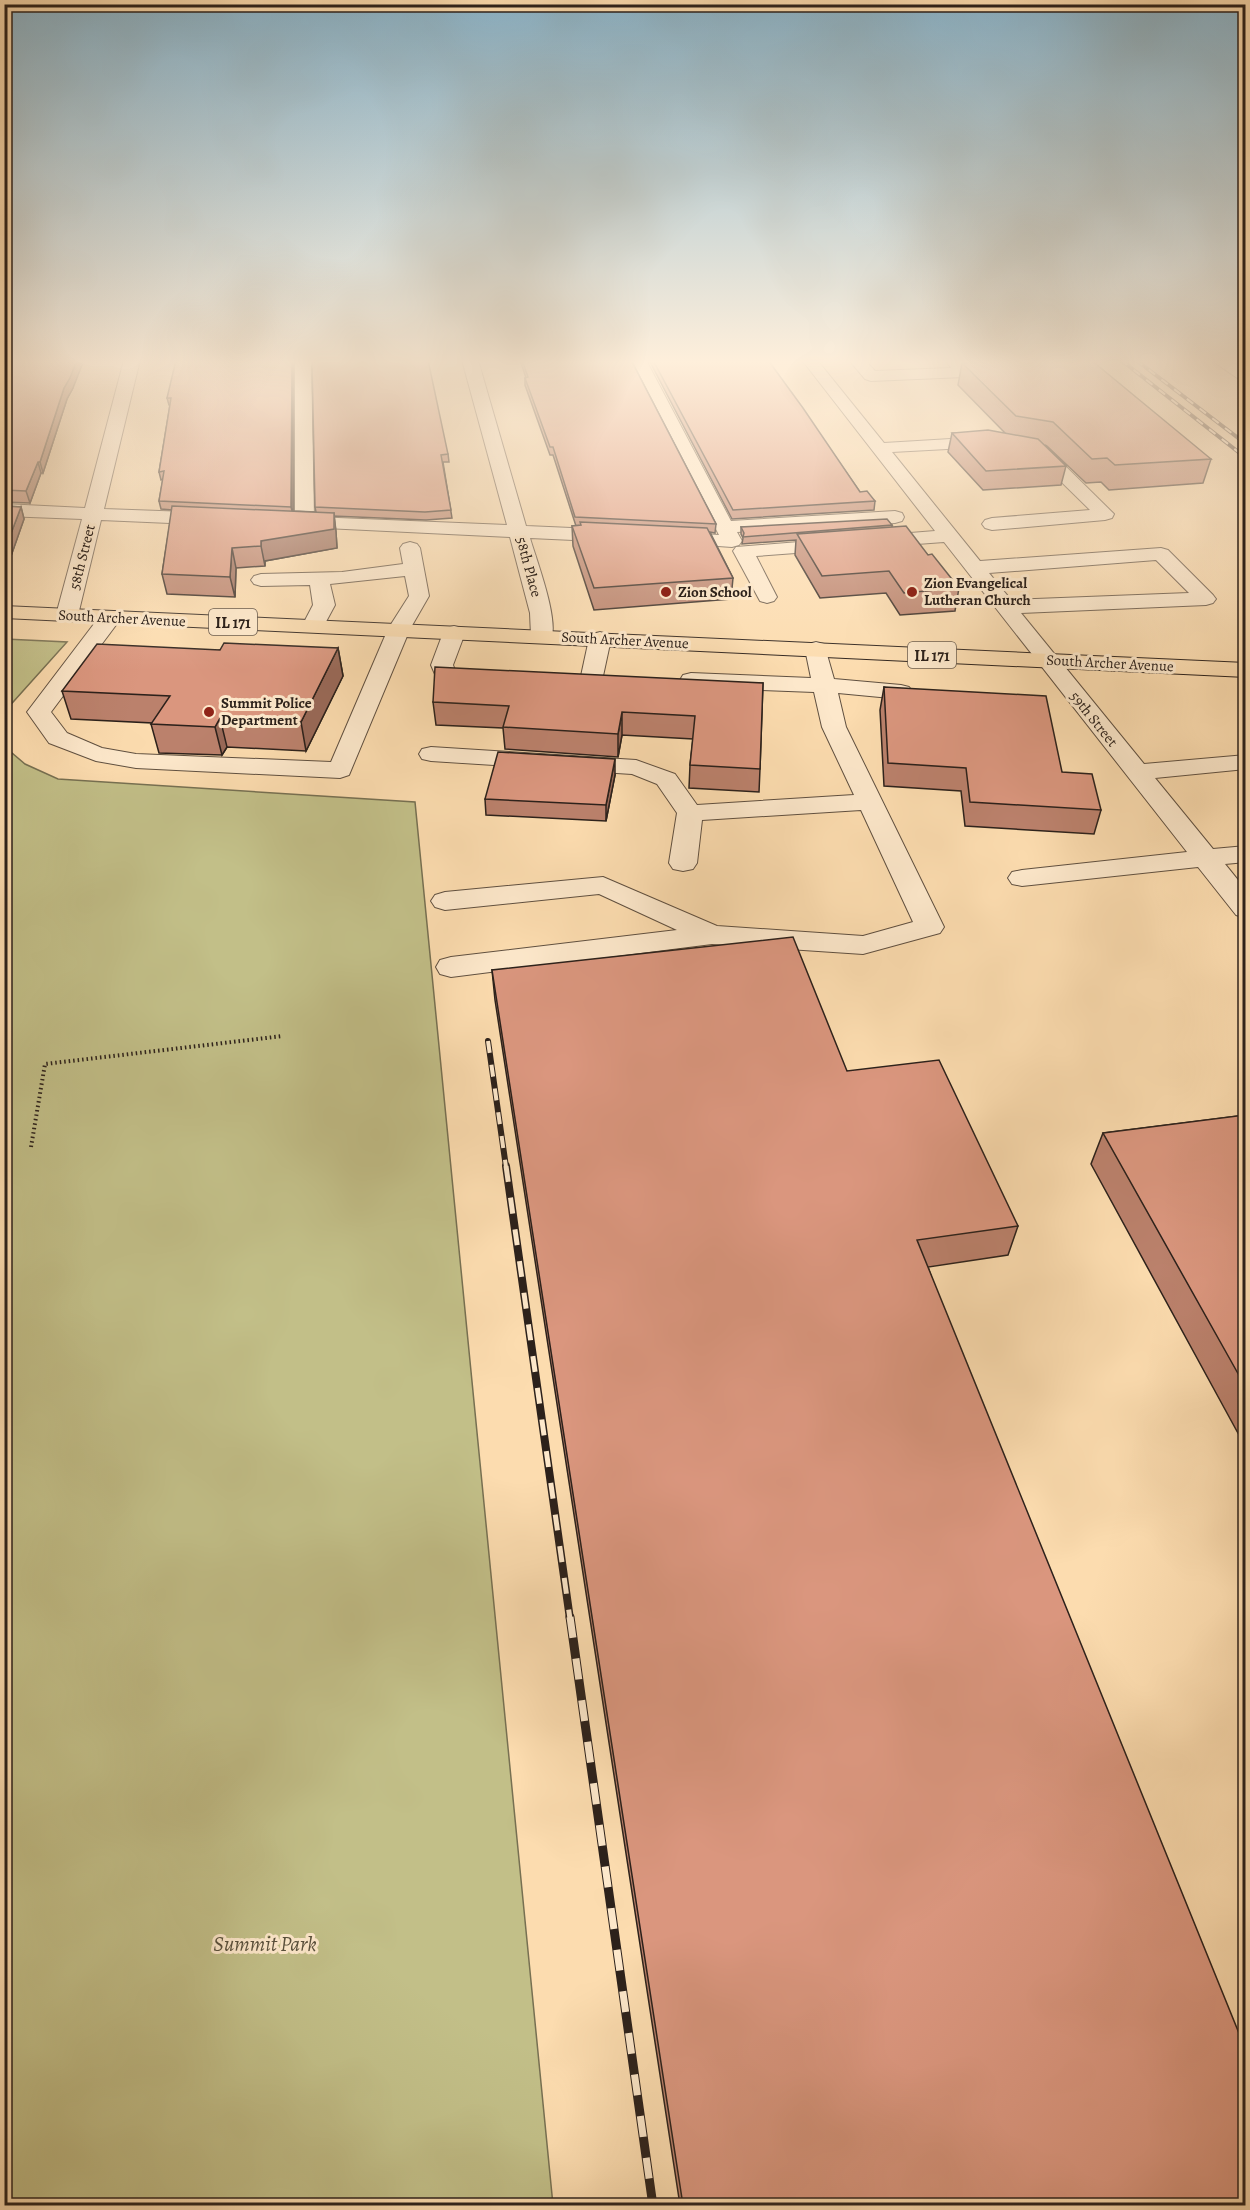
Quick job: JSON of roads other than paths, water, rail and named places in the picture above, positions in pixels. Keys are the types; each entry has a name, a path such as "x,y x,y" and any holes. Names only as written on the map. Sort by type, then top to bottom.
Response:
{"main road":[{"name":"South Archer Avenue","path":"4,612 1245,670"}],"street":[{"name":"58th Street","path":"67,615 106,463"},
{"path":"304,463 305,522"},
{"name":"58th Place","path":"500,463 541,613 542,636"},
{"path":"271,521 732,541 692,463"},
{"name":"59th Street","path":"891,463 1245,909"},
{"path":"992,524 1105,514 1052,463"},
{"path":"4,510 237,520"},
{"path":"726,527 932,514"},
{"path":"767,597 743,551 948,536"},
{"path":"342,578 348,545"},
{"path":"111,617 39,712 58,738 96,754 136,761 340,770 399,630 419,596 411,548"},
{"path":"974,568 1161,554 1206,599 1005,607"},
{"path":"261,580 319,580 415,569"},
{"path":"313,626 324,605 319,580"},
{"path":"454,633 442,665 446,676 466,679 500,677"},
{"path":"600,639 583,675 615,677"},
{"path":"451,967 712,935 862,945 930,927 834,727 816,649"},
{"path":"673,679 825,686 901,693"},
{"path":"431,754 636,766 666,779 690,813 683,863"},
{"path":"1137,772 1245,762"},
{"path":"690,813 870,802"},
{"path":"1022,878 1245,854"},
{"path":"446,901 603,885 712,935"}],"railway":[{"path":"488,1041 506,1167"},
{"path":"506,1166 570,1619"},
{"path":"570,1617 653,2206"}],"place":[{"name":"Zion School","path":"666,592"},
{"name":"Zion Evangelical Lutheran Church","path":"912,592"},
{"name":"Summit Police Department","path":"209,712"}],"park label":[{"name":"Summit Park","path":"265,1944"}]}
